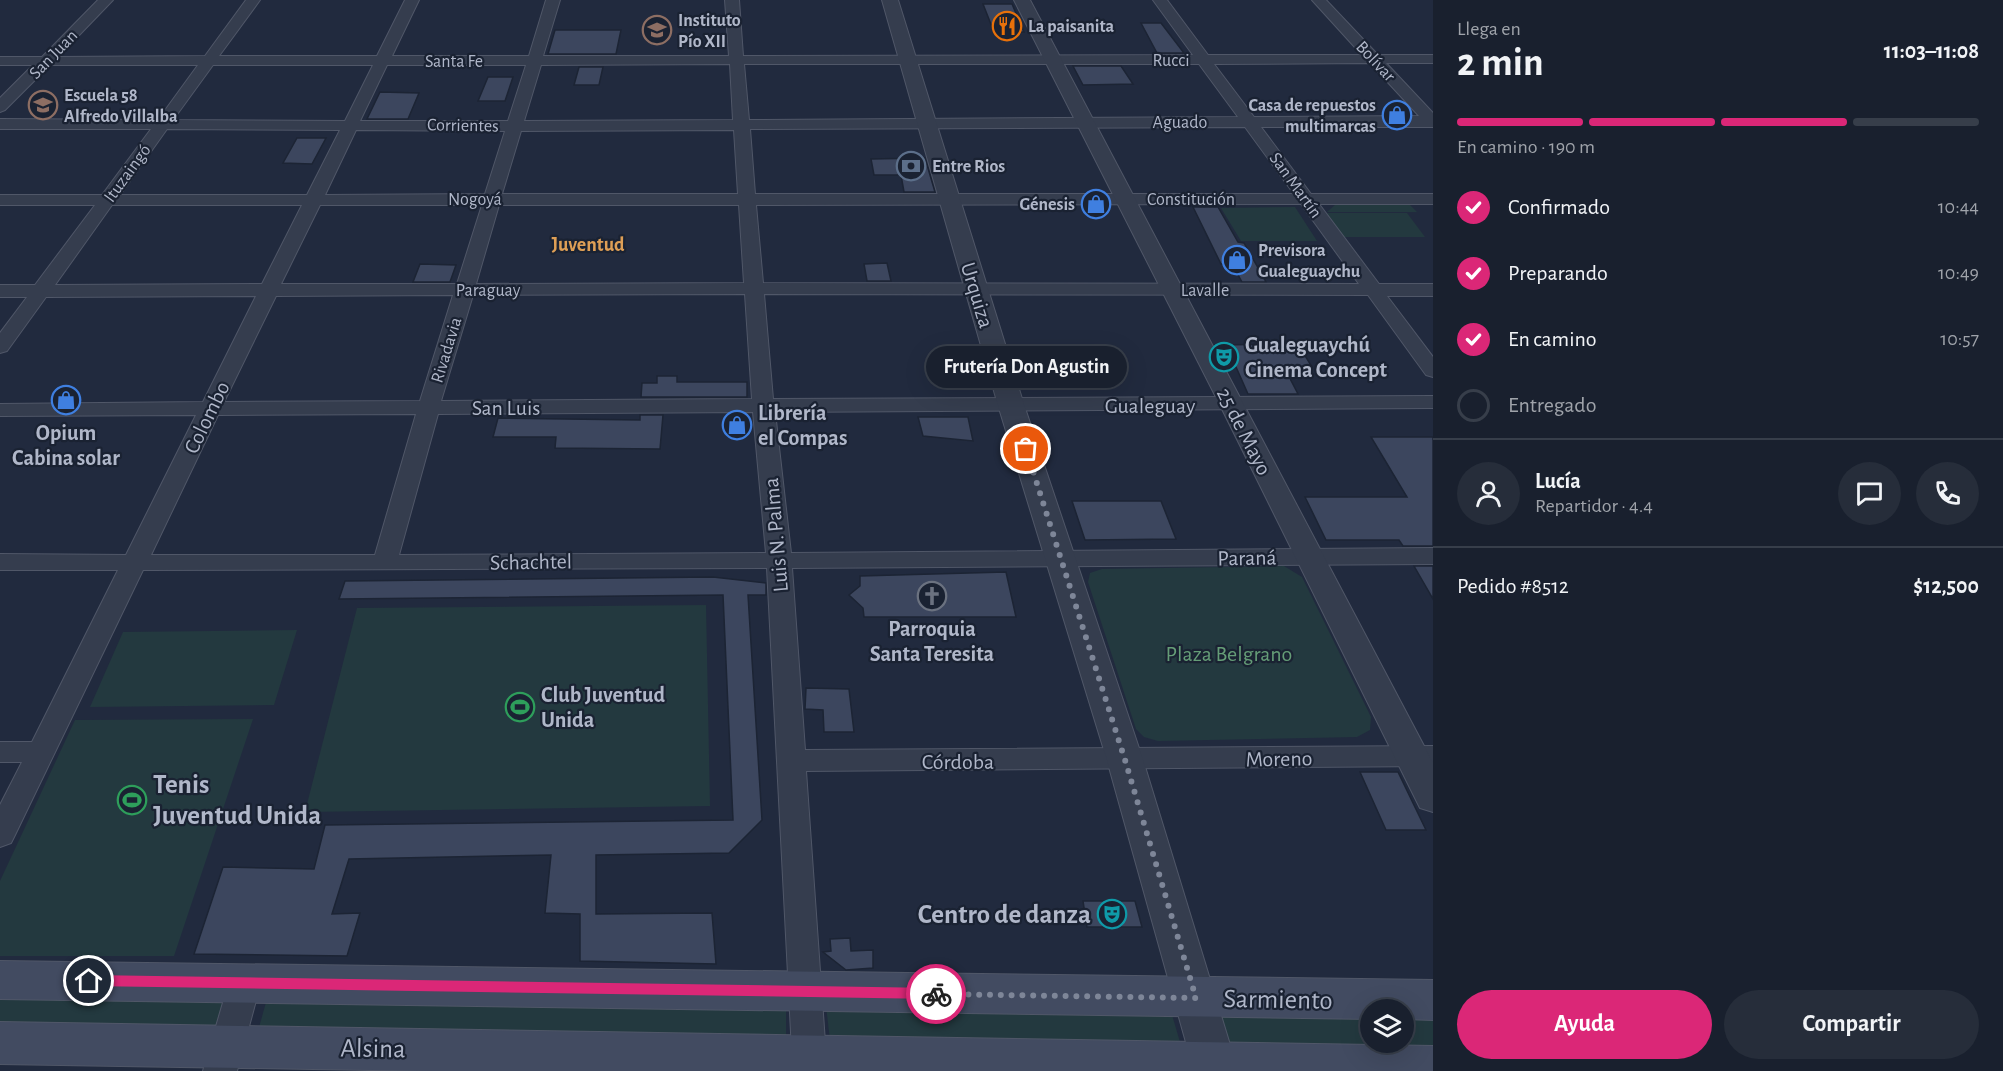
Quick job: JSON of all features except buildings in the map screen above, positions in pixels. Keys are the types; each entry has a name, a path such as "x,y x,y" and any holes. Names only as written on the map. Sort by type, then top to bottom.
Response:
{"main road":[{"path":"0,980 1196,998"},
{"name":"Sarmiento","path":"1196,998 1433,1000"},
{"name":"Alsina","path":"0,1043 224,1058 1215,1068"},
{"path":"1215,1068 1433,1067"}],"street":[{"name":"San Juan","path":"0,107 105,0"},
{"name":"Ituzaingó","path":"0,347 253,0"},
{"name":"Colombo","path":"0,835 412,0"},
{"name":"Rivadavia","path":"385,562 429,407 553,0"},
{"name":"Luis N. Palma","path":"732,0 762,405 779,558 810,1064"},
{"name":"Urquiza","path":"890,0 1011,405 1125,760 1215,1068"},
{"name":"25 de Mayo","path":"1022,0 1171,290 1233,405 1308,556 1422,756 1433,798"},
{"name":"San Martín","path":"1160,0 1433,371"},
{"name":"Bolívar","path":"1318,0 1433,121"},
{"name":"Rucci","path":"908,61 1433,59"},
{"name":"Santa Fe","path":"0,61 908,61"},
{"name":"Aguado","path":"927,122 1433,121"},
{"name":"Corrientes","path":"0,124 515,126 927,122"},
{"name":"Constitución","path":"950,199 1433,200"},
{"name":"Nogoyá","path":"0,200 950,199"},
{"name":"Paraguay","path":"0,291 976,288"},
{"name":"Lavalle","path":"976,288 1433,290"},
{"name":"Gualeguay","path":"1011,405 1433,402"},
{"name":"San Luis","path":"0,410 1011,405"},
{"name":"Paraná","path":"1062,558 1433,556"},
{"name":"Schachtel","path":"0,562 1062,558"},
{"path":"0,752 41,752"},
{"name":"Moreno","path":"1125,760 1422,756"},
{"name":"Córdoba","path":"791,761 1125,760"},
{"path":"224,1058 245,982"}],"green space":[{"path":"1335,205 1410,205 1417,212 1327,212"},
{"path":"1295,207 1317,241 1241,241 1221,208"},
{"path":"1326,213 1407,213 1425,237 1343,237"},
{"name":"Plaza Belgrano","path":"1284,566 1302,577 1371,717 1370,730 1357,737 1158,741 1144,737 1136,729 1088,582 1090,573 1102,569"},
{"name":"Club Juventud Unida","path":"706,605 710,806 305,812 357,608"},
{"path":"297,630 274,705 90,707 123,632"},
{"name":"Tenis Juventud Unida","path":"253,719 174,956 0,956 0,881 75,720"},
{"path":"0,993 228,995 217,1028 0,1029"},
{"path":"268,995 786,1004 786,1036 258,1031"},
{"path":"826,1006 1170,1008 1180,1042 830,1040"},
{"path":"1360,1014 1360,1050 1227,1045 1220,1019 1223,1015"},
{"path":"1414,1015 1433,1015 1433,1053 1414,1052"}],"way so far":[{"path":"936,994 1196,998 1125,760 1026,449"}],"place":[{"name":"La paisanita","path":"1007,26"},
{"name":"Instituto Pío XII","path":"657,30"},
{"name":"Escuela 58 Alfredo Villalba","path":"43,105"},
{"name":"Casa de repuestos multimarcas","path":"1397,115"},
{"name":"Entre Rios","path":"911,166"},
{"name":"Génesis","path":"1096,204"},
{"name":"Previsora Gualeguaychu","path":"1237,260"},
{"name":"Gualeguaychú Cinema Concept","path":"1224,357"},
{"name":"Opium Cabina solar","path":"66,400"},
{"name":"Librería el Compas","path":"737,425"},
{"name":"Frutería Don Agustin","path":"1026,449"},
{"name":"Parroquia Santa Teresita","path":"932,596"},
{"name":"Club Juventud Unida","path":"520,707"},
{"name":"Tenis Juventud Unida","path":"132,800"},
{"name":"Centro de danza","path":"1112,914"}],"district":[{"name":"Juventud","path":"588,244"}],"route":[{"path":"89,981 936,994"}]}
